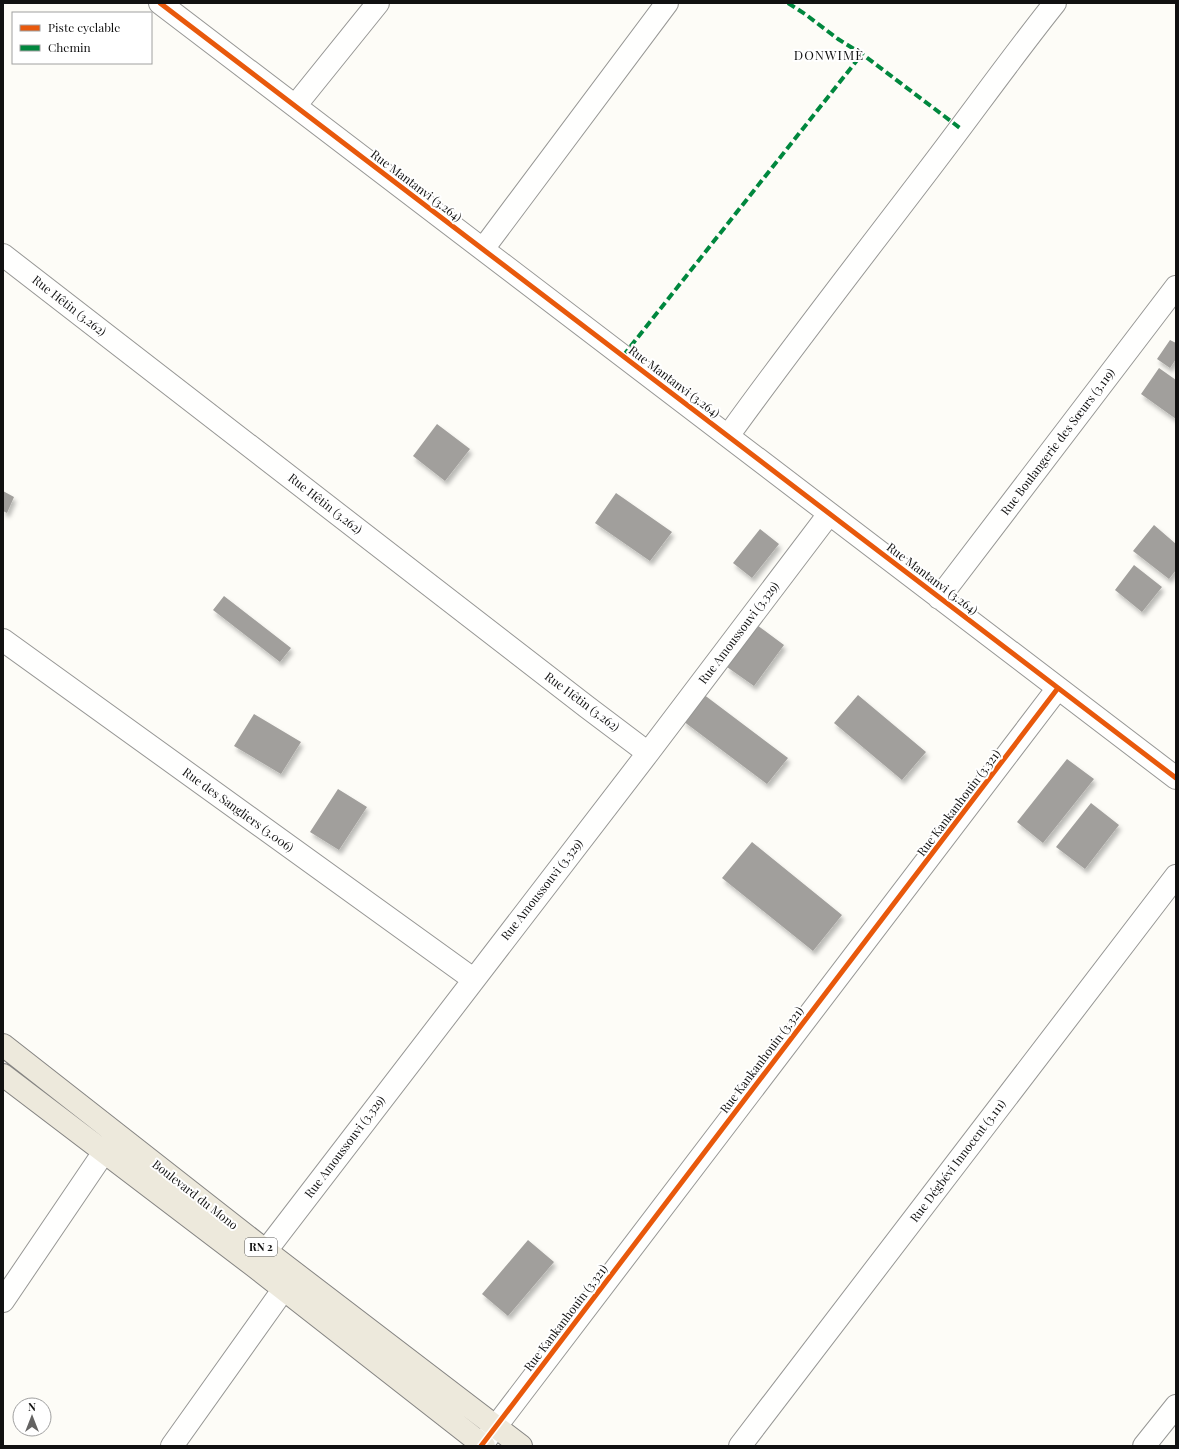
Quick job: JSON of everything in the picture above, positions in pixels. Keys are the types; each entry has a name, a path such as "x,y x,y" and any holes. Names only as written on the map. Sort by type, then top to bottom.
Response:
{"main road":[{"name":"Boulevard du Mono","path":"3,1045 260,1258 283,1290 482,1446"},
{"name":"Boulevard du Mono","path":"3,1075 104,1152 260,1258 496,1426 521,1446"}],"street":[{"name":"Rue Mantanvi (3.264)","path":"160,3 1176,778"},
{"path":"295,106 378,3"},
{"path":"482,249 667,3"},
{"path":"728,436 1018,49 1055,3"},
{"name":"Rue Hêtin (3.262)","path":"3,254 648,753"},
{"name":"Rue Boulangerie des Sœurs (3.119)","path":"939,598 1176,287"},
{"name":"Rue Amoussouvi (3.329)","path":"260,1258 830,514"},
{"name":"Rue des Sangliers (3.006)","path":"3,640 473,979"},
{"name":"Rue Kankanhouin (3.321)","path":"482,1446 1058,688"},
{"name":"Rue Dégbévi Innocent (3.111)","path":"740,1446 1176,876"},
{"path":"3,1301 104,1152"},
{"path":"172,1446 283,1290"},
{"path":"1144,1446 1176,1406"}],"building":[{"path":"1170,340 1176,343 1176,359 1170,368 1157,359"},
{"path":"1159,368 1176,380 1176,419 1141,394"},
{"path":"437,424 470,449 445,481 413,456"},
{"path":"3,491 14,497 7,513 3,511"},
{"path":"616,493 672,532 650,561 595,523"},
{"path":"1154,525 1176,544 1176,570 1169,579 1133,551"},
{"path":"760,529 779,544 752,578 733,563"},
{"path":"1134,565 1162,587 1142,612 1115,590"},
{"path":"224,596 291,648 280,662 213,610"},
{"path":"757,625 784,645 754,686 727,667"},
{"path":"703,694 788,758 767,784 683,721"},
{"path":"858,695 926,752 902,780 834,723"},
{"path":"254,714 301,742 281,774 234,746"},
{"path":"1067,759 1094,779 1043,843 1017,822"},
{"path":"338,789 367,807 339,850 310,832"},
{"path":"1091,803 1119,825 1085,869 1056,847"},
{"path":"752,842 842,915 813,951 722,878"},
{"path":"528,1240 554,1262 508,1316 482,1294"}],"marked path":[{"path":"788,3 838,39 862,54 960,128"},
{"path":"623,356 862,54"}],"cycle path":[{"path":"160,3 1176,778"},
{"path":"481,1446 1058,688"}],"district":[{"name":"DONWIMÈ","path":"829,55"}]}
